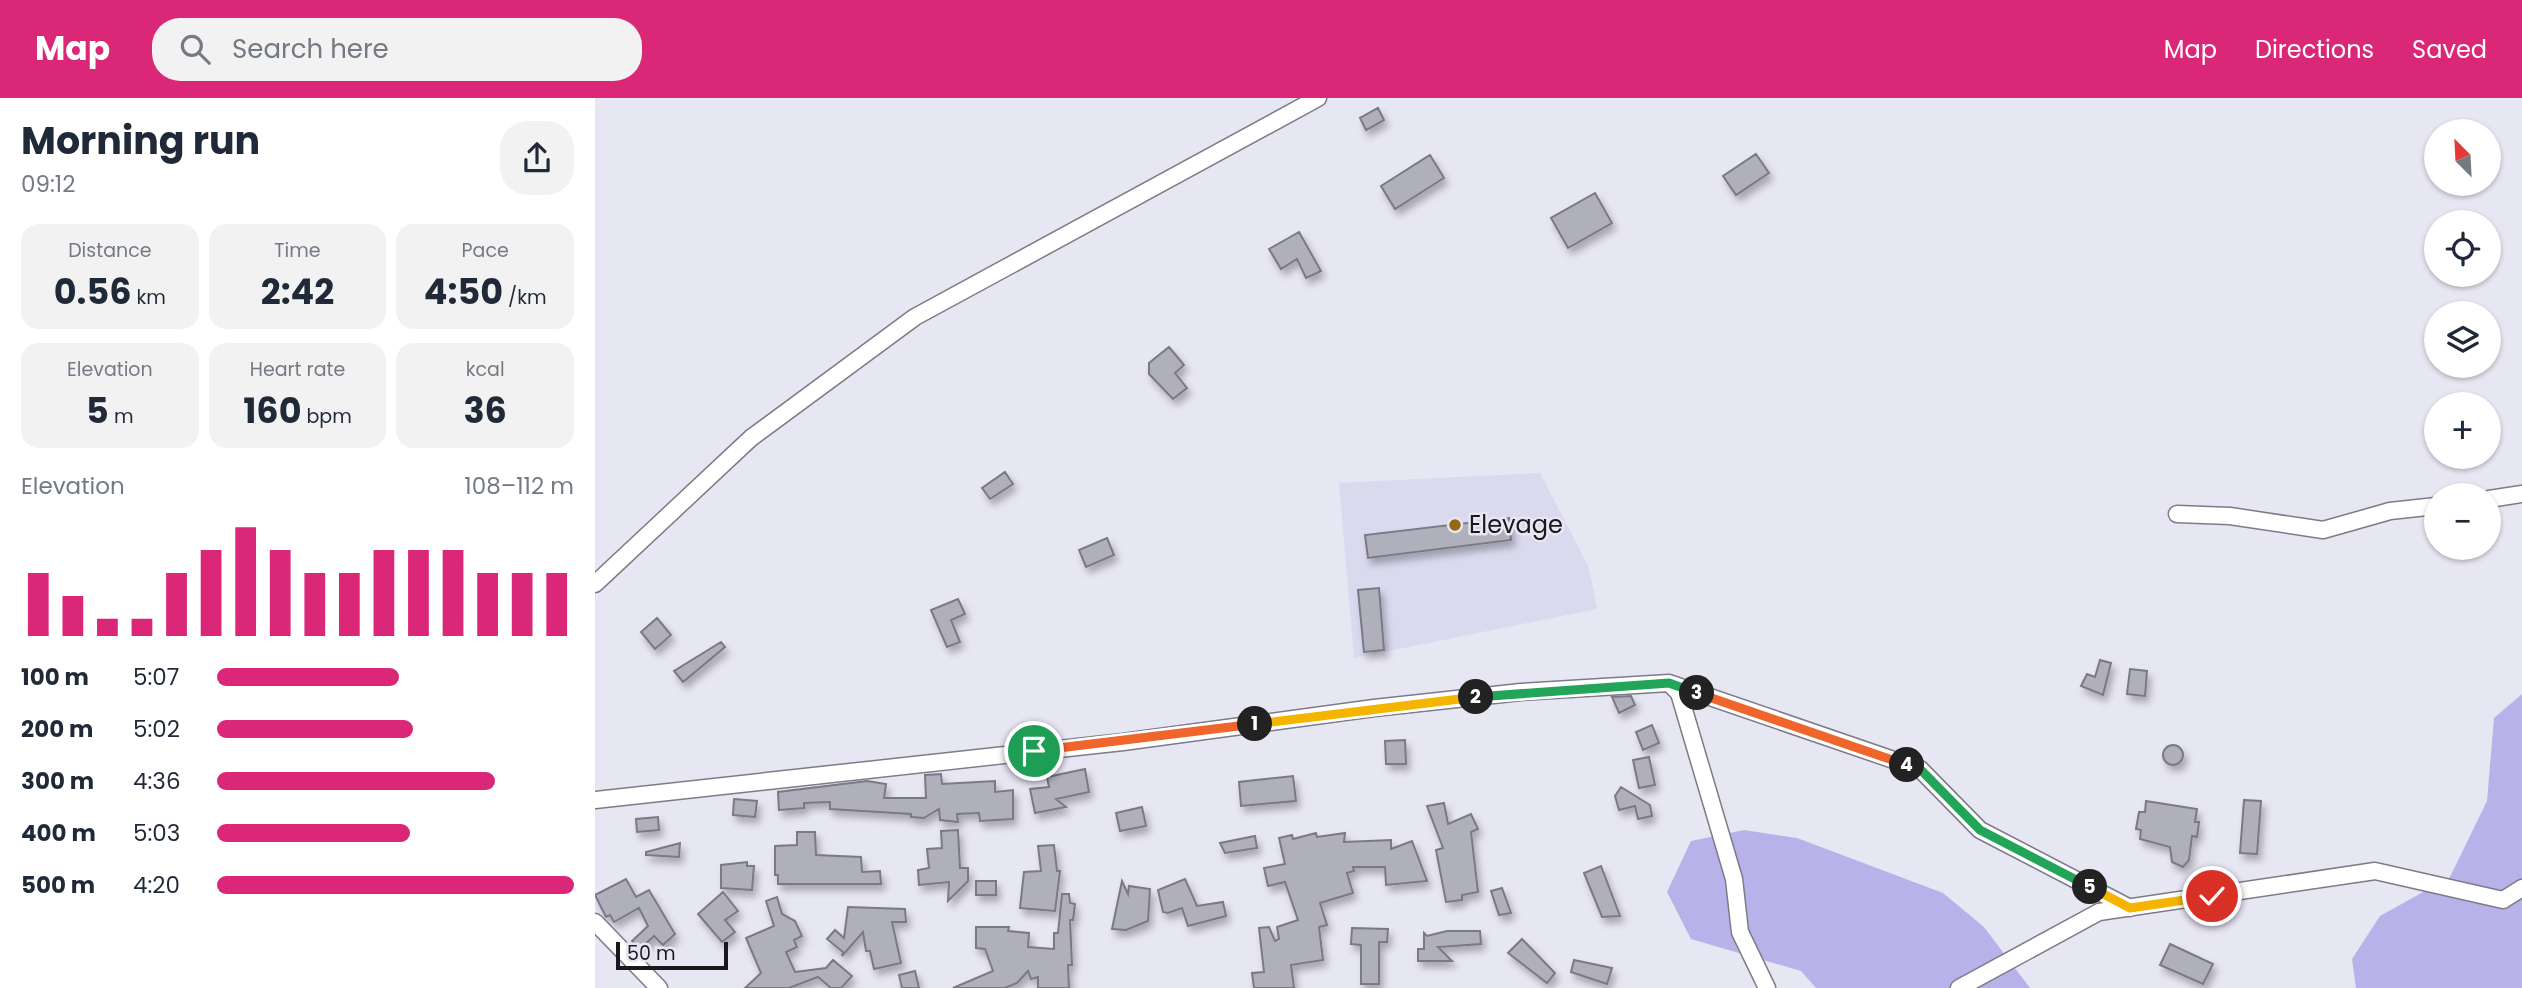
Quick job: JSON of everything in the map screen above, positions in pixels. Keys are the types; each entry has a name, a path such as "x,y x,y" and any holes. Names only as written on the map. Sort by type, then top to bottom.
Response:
{"street":[{"path":"595,584 751,438 915,317 1318,98"},
{"path":"2501,497 2522,494"},
{"path":"2177,514 2230,516 2323,530 2391,511 2424,507"},
{"path":"595,800 845,770 1123,742 1374,708 1521,692 1669,683 1920,769 1980,830 2130,908"},
{"path":"1669,683 1678,693 1734,879 1740,932 1767,988"},
{"path":"1959,988 2099,912 2375,871 2504,900 2522,888"},
{"path":"595,922 659,988"}],"shaded area":[{"name":"Elevage","path":"1540,473 1589,568 1597,609 1354,658 1339,483"},
{"path":"2522,694 2522,988 2356,988 2352,959 2380,916 2450,877 2487,801 2494,718"},
{"path":"1744,830 1797,838 1943,893 1984,927 2030,988 1816,988 1801,971 1691,939 1667,892 1691,841"}],"building":[{"path":"1378,108 1384,120 1366,130 1360,118"},
{"path":"1756,154 1769,173 1736,195 1723,176"},
{"path":"1430,155 1444,178 1395,209 1381,186"},
{"path":"1595,193 1612,223 1568,248 1551,218"},
{"path":"1299,232 1321,271 1306,278 1297,259 1281,269 1269,249"},
{"path":"1169,347 1184,365 1175,373 1187,388 1173,399 1149,374 1149,363"},
{"path":"1005,472 1013,484 990,499 982,488"},
{"path":"1509,518 1511,540 1368,558 1365,535"},
{"path":"1107,538 1114,555 1086,567 1079,550"},
{"path":"1379,588 1384,650 1364,652 1358,590"},
{"path":"958,599 965,614 951,620 960,642 947,647 931,610"},
{"path":"657,618 671,635 655,649 641,632"},
{"path":"721,642 725,647 683,682 674,671"},
{"path":"2100,660 2111,663 2103,695 2081,686 2087,674 2095,677"},
{"path":"2130,669 2147,671 2145,696 2127,694"},
{"path":"1631,696 1635,705 1619,713 1612,697"},
{"path":"1652,725 1659,743 1643,750 1636,732"},
{"path":"1405,740 1406,764 1386,764 1385,741"},
{"path":"2173,745 2180,748 2183,755 2180,762 2173,765 2166,762 2163,755 2166,748"},
{"path":"1649,757 1655,785 1639,788 1633,760"},
{"path":"1085,769 1089,792 1056,799 1066,807 1035,813 1030,789 1049,787 1047,777"},
{"path":"941,774 942,784 995,781 995,792 1013,790 1013,819 980,821 979,813 957,814 958,822 940,820 939,809 924,818 911,817 911,814 830,809 830,802 804,803 804,808 779,810 778,792 867,781 886,784 884,798 926,798 925,775"},
{"path":"1293,776 1296,801 1241,806 1239,782"},
{"path":"1621,787 1650,805 1652,816 1638,819 1635,806 1619,810 1615,796"},
{"path":"734,799 757,801 755,817 733,815"},
{"path":"2244,800 2261,801 2257,854 2240,853"},
{"path":"2146,801 2197,809 2197,837 2192,836 2189,860 2183,867 2172,862 2170,847 2140,839 2141,830 2136,829 2139,812 2145,812"},
{"path":"1444,803 1448,824 1471,814 1478,829 1471,832 1478,892 1462,895 1462,900 1446,902 1436,850 1443,848 1427,806"},
{"path":"1142,807 1146,826 1120,831 1116,813"},
{"path":"658,817 659,830 637,832 636,819"},
{"path":"958,830 960,868 968,868 968,881 948,901 949,882 919,885 918,870 929,868 927,849 942,848 941,831"},
{"path":"797,832 815,832 816,855 861,857 862,872 880,871 881,884 778,884 778,875 775,875 775,846 797,845"},
{"path":"1316,833 1317,837 1345,833 1344,842 1391,840 1391,849 1412,841 1427,881 1386,885 1385,867 1353,867 1354,871 1347,873 1353,893 1320,903 1327,925 1319,927 1323,960 1291,965 1294,988 1254,988 1252,973 1264,972 1259,928 1269,927 1275,941 1279,939 1277,927 1298,920 1285,882 1268,886 1264,868 1285,864 1279,838 1292,835 1293,839"},
{"path":"1255,836 1257,848 1225,853 1220,843"},
{"path":"680,843 679,857 646,855 646,852"},
{"path":"1054,845 1057,871 1060,871 1055,911 1020,908 1024,872 1041,871 1038,846"},
{"path":"747,862 747,866 754,866 752,890 721,888 721,865"},
{"path":"1601,866 1620,916 1602,917 1584,873"},
{"path":"626,879 636,897 649,890 675,934 663,945 654,936 640,949 632,941 648,926 639,908 614,922 610,915 606,917 595,895"},
{"path":"1185,879 1197,906 1223,902 1226,916 1188,926 1182,908 1163,912 1158,890"},
{"path":"976,881 996,881 996,895 976,895"},
{"path":"1122,881 1128,894 1129,886 1150,889 1148,921 1126,930 1112,929"},
{"path":"1502,888 1511,913 1499,915 1491,891"},
{"path":"723,892 738,911 725,920 735,932 722,942 698,914"},
{"path":"1062,894 1069,894 1070,903 1075,904 1073,920 1070,920 1072,965 1068,965 1069,988 1038,988 1038,977 1031,979 1028,971 1017,983 1005,988 953,988 993,971 985,949 976,948 976,927 1009,927 1008,931 1029,933 1028,947 1054,949 1054,933 1058,933"},
{"path":"777,897 782,914 795,921 802,936 794,940 797,947 786,952 795,972 826,968 833,960 852,976 841,988 831,988 818,977 789,988 745,988 761,973 746,938 774,926 766,901"},
{"path":"848,907 905,909 906,922 892,922 901,963 874,969 870,951 866,951 863,932 842,956 843,952 827,939 835,930 844,938"},
{"path":"1352,928 1388,929 1387,942 1379,942 1379,984 1361,984 1361,945 1351,944"},
{"path":"1447,931 1480,931 1481,944 1438,947 1452,961 1418,961 1418,949 1424,949 1424,933 1427,936"},
{"path":"1522,939 1555,973 1547,983 1508,953"},
{"path":"2170,944 2213,964 2203,984 2160,965"},
{"path":"1574,960 1612,968 1607,984 1571,972"},
{"path":"915,971 919,988 902,988 899,975"}],"place":[{"name":"Elevage","path":"1455,525"}],"route":[{"path":"1034,751 1521,692 1669,683 1920,769 1980,830 2130,908 2212,896"}]}
